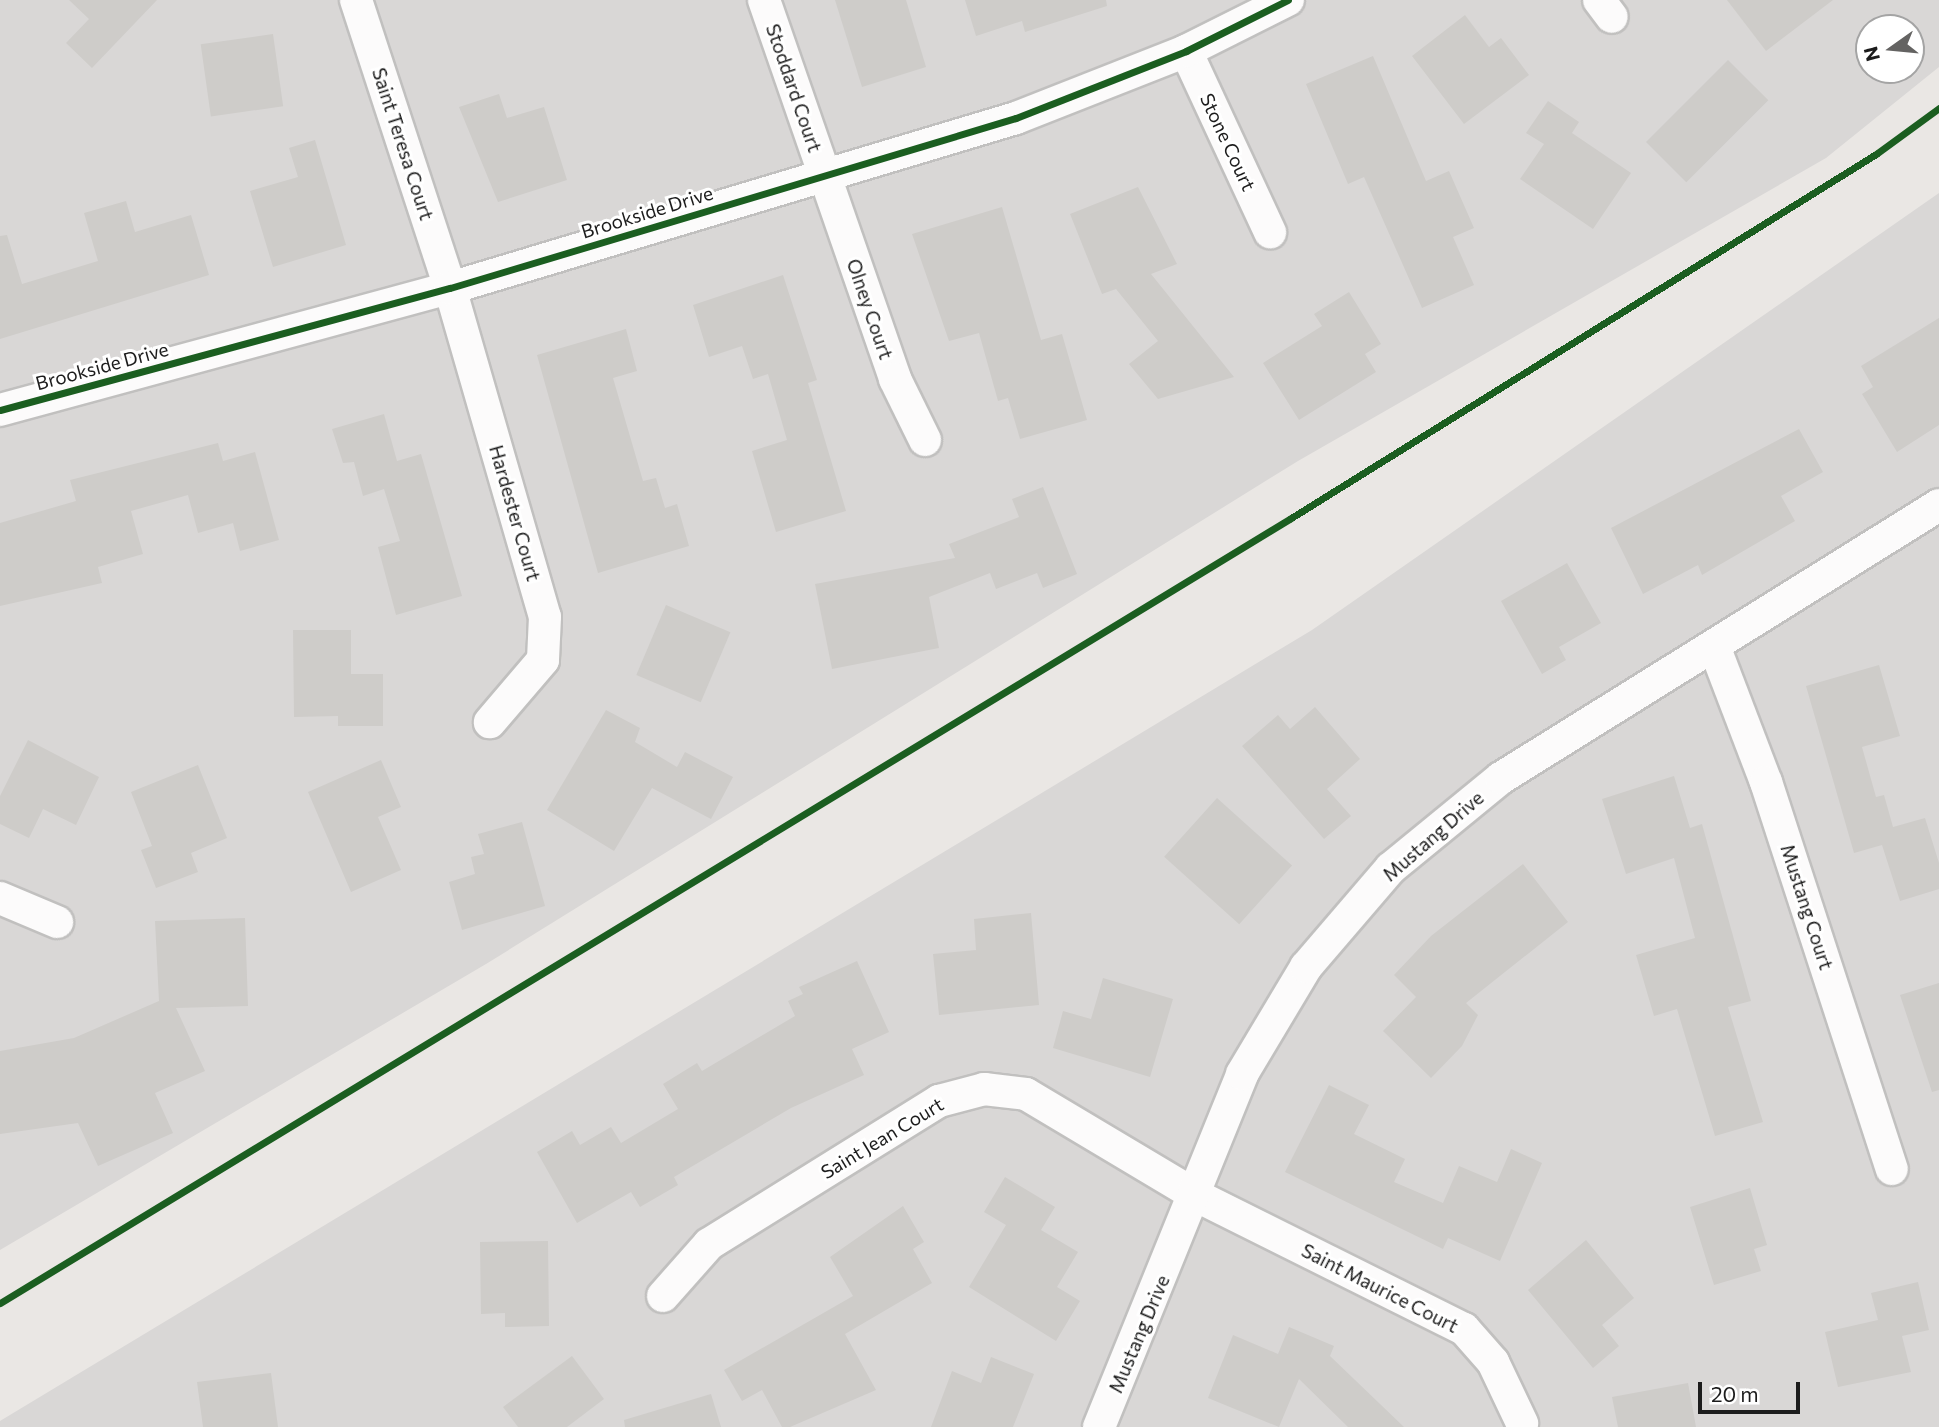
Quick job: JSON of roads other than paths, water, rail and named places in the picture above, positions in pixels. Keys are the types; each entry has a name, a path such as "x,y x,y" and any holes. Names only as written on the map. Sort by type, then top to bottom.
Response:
{"street":[{"name":"Saint Teresa Court","path":"356,0 450,288"},
{"name":"Stoddard Court","path":"764,0 823,176"},
{"name":"Brookside Drive","path":"0,410 450,288 1016,118 1186,51 1288,0"},
{"name":"Stone Court","path":"1186,51 1269,232"},
{"name":"Olney Court","path":"823,176 895,379 925,440"},
{"name":"Hardester Court","path":"450,288 545,617 543,660 490,722"},
{"name":"Mustang Drive","path":"1099,1427 1197,1196 1242,1074 1306,967 1391,868 1501,778 1939,505"},
{"name":"Mustang Court","path":"1714,646 1766,782 1892,1170"},
{"path":"0,898 57,922"},
{"name":"Saint Jean Court","path":"663,1296 709,1244 939,1101 984,1089 1026,1094 1197,1196"},
{"name":"Saint Maurice Court","path":"1197,1196 1464,1329 1493,1362 1522,1423"}]}
